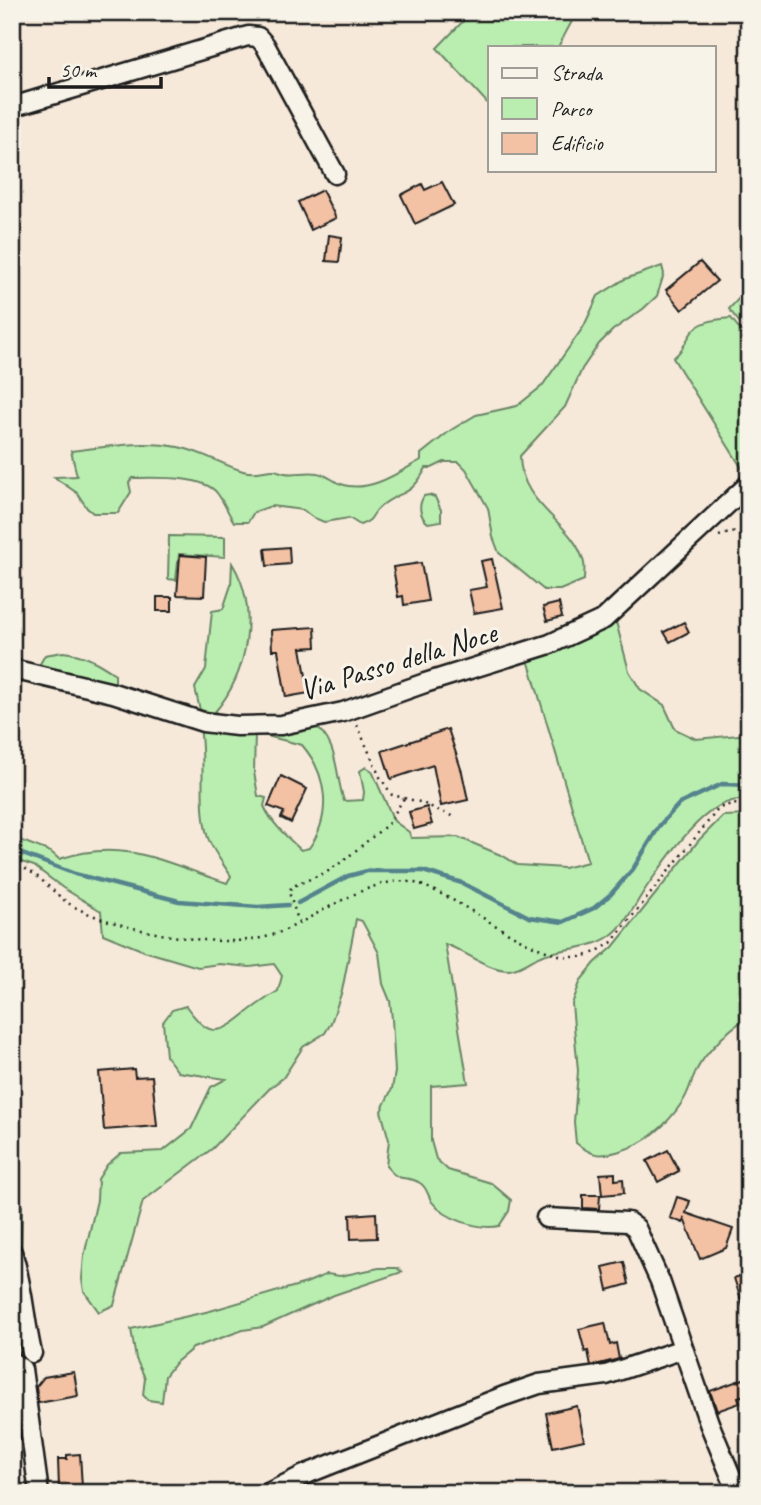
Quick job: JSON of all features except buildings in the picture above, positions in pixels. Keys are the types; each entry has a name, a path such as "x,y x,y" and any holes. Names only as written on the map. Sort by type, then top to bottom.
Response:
{"street":[{"path":"12,107 248,36 258,37 265,45 335,174"},
{"name":"Via Passo della Noce","path":"12,669 113,693 203,722 237,726 281,724 351,709 550,644 604,619 749,484"},
{"path":"546,1218 628,1222 636,1228 660,1281 682,1349 738,1493"},
{"path":"12,1252 24,1300 32,1353"},
{"path":"268,1493 304,1475 504,1396 539,1384 606,1375 682,1349"},
{"path":"17,1366 39,1493"}],"path":[{"path":"711,539 732,533 742,535 749,546"},
{"path":"351,709 380,777 392,795 456,817"},
{"path":"299,923 290,896 291,887 327,872 343,861 388,824 404,798"},
{"path":"12,864 23,866 67,902 92,917 206,940 246,940 277,934 359,892 397,881 413,883 433,890 557,955 578,957 594,953 611,943 719,808 732,804 749,805"}],"green space":[{"path":"472,12 577,12 559,46 488,46 488,104 437,48"},
{"path":"662,266 664,274 657,296 599,344 582,369 565,407 520,456 522,474 529,488 570,536 584,563 584,580 560,590 544,590 499,553 488,508 466,469 459,462 444,462 426,468 415,485 387,501 368,521 360,525 349,518 324,522 303,510 271,506 254,512 248,522 234,522 217,493 210,487 190,480 165,478 132,478 129,483 131,492 118,513 93,513 77,493 54,477 77,476 71,451 151,444 186,449 248,472 274,470 284,473 317,473 351,486 382,481 421,460 421,454 451,430 476,415 517,406 542,386 584,326 598,296 625,279"},
{"path":"741,296 749,307 749,334 729,309"},
{"path":"731,318 749,341 748,478 673,358 693,330 708,322"},
{"path":"424,496 435,497 441,510 441,521 428,523 423,517 421,503"},
{"path":"169,536 225,537 225,557 179,554 176,580 168,579"},
{"path":"232,563 246,600 246,641 235,680 214,713 200,710 195,688 206,669 212,611 223,609 231,585"},
{"path":"615,618 629,671 640,689 664,705 675,729 696,739 749,734 749,759 744,760 741,766 749,773 749,800 734,800 719,806 691,829 667,858 621,925 602,941 547,954 509,970 484,964 445,944 468,1083 431,1086 431,1141 436,1159 448,1170 491,1183 511,1200 509,1211 499,1226 462,1222 438,1208 422,1185 415,1180 399,1177 386,1166 389,1140 381,1111 392,1089 395,1072 390,1001 383,984 379,953 362,921 356,919 342,991 325,1033 303,1047 283,1078 271,1087 213,1148 143,1201 114,1305 99,1312 84,1291 82,1279 84,1256 97,1200 98,1179 107,1165 121,1153 163,1151 191,1129 211,1087 226,1079 178,1072 166,1056 163,1022 172,1010 186,1006 207,1028 213,1030 227,1027 278,991 282,976 274,964 250,967 219,964 198,967 144,951 103,934 101,911 34,866 12,859 12,837 51,852 59,859 83,853 125,852 145,855 227,883 231,876 210,843 205,826 200,728 312,724 321,731 332,749 344,801 363,800 360,771 366,767 372,771 394,821 409,832 411,838 458,837 518,865 564,868 588,862 527,656","holes":["255,733 302,745 311,757 322,782 324,809 316,836 309,848 301,850 271,818 264,806 266,798 258,796 254,772"]},
{"path":"63,652 90,659 115,674 115,687 36,671 45,655"},
{"path":"749,815 749,921 743,949 749,964 749,1018 727,1033 712,1049 696,1071 683,1101 656,1132 639,1143 613,1153 602,1155 587,1151 576,1143 574,1122 578,1071 572,1004 581,980 613,947 699,840 723,816"},
{"path":"12,1205 22,1206 21,1259 12,1242"},
{"path":"379,1268 397,1268 402,1272 334,1295 263,1327 243,1330 193,1348 175,1363 165,1376 162,1402 148,1400 143,1395 145,1378 136,1359 131,1329 210,1311 306,1283 327,1274 340,1276"},
{"path":"12,1279 27,1345 23,1352 12,1352"}],"waterway":[{"path":"298,903 348,876 367,871 423,871 462,883 529,917 563,922 594,908 611,894 633,869 660,825 679,804 722,784 749,785"},
{"path":"12,850 75,874 179,901 258,907 288,905"}]}
